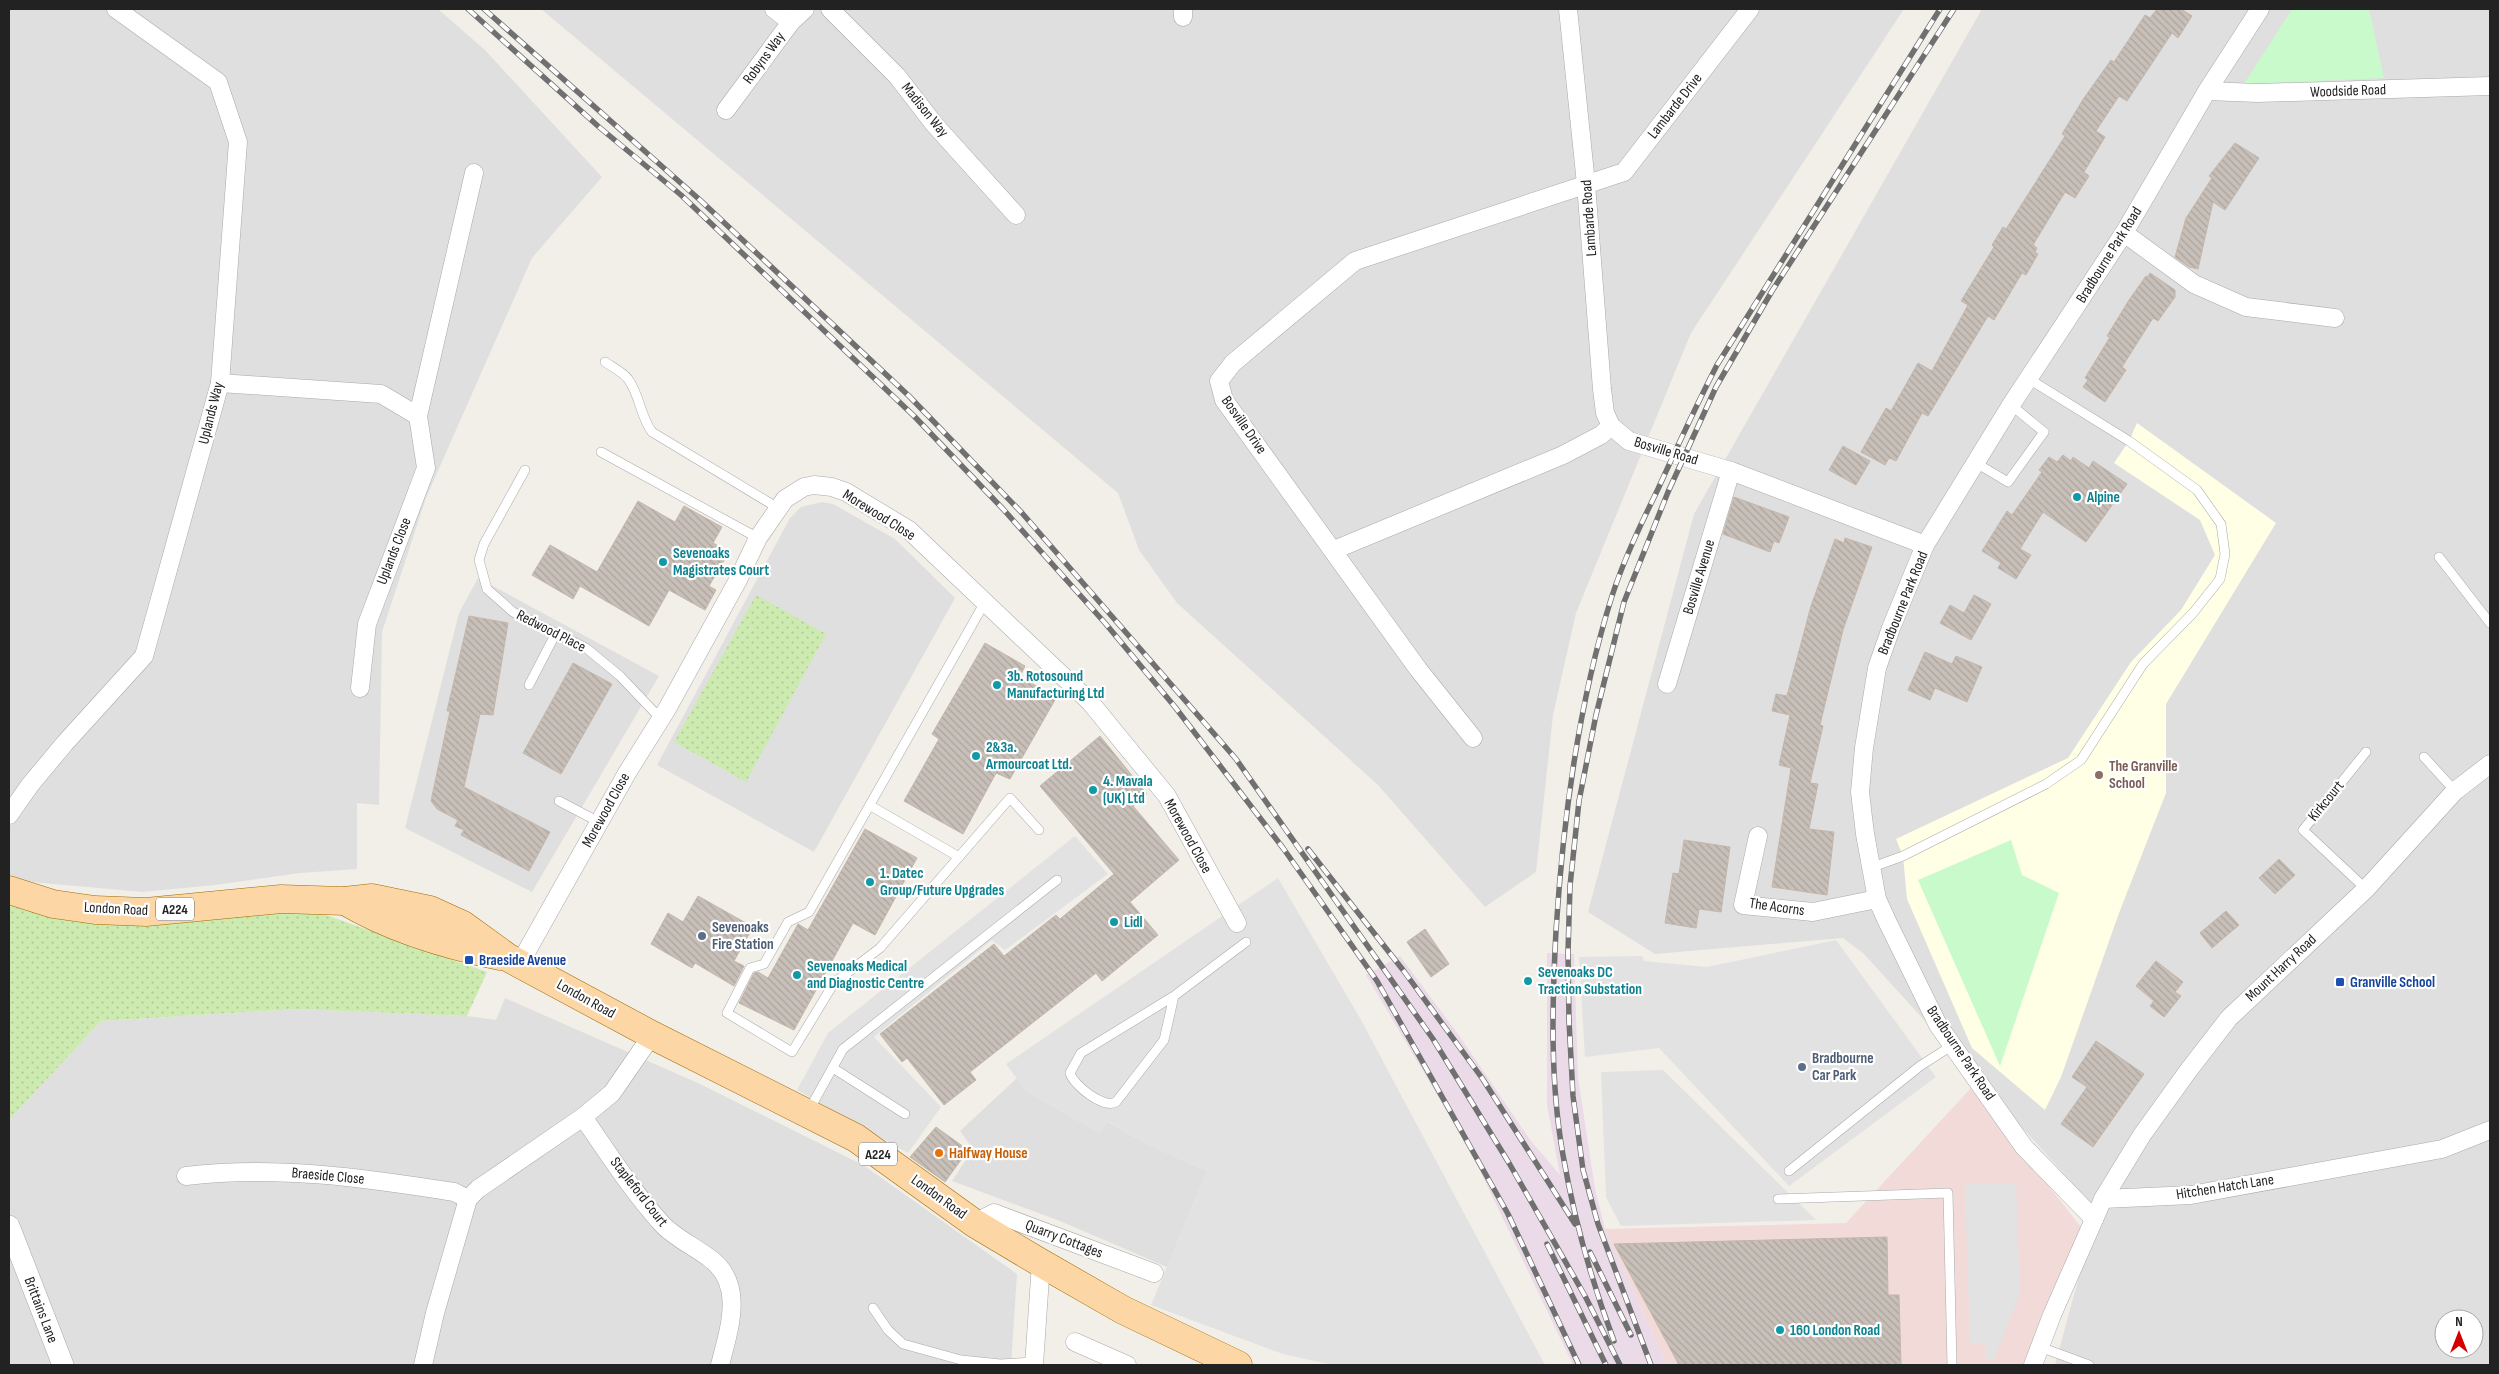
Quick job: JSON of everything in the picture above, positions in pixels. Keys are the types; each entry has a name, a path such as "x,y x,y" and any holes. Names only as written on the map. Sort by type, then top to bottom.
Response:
{"main road":[{"name":"London Road","path":"9,890 53,904 95,910 146,912 281,899 344,900 372,898 430,910 463,925 514,960 652,1035 808,1112 856,1138 974,1222 1041,1263 1123,1310 1238,1365"}],"street":[{"name":"Uplands Way","path":"9,815 30,785 65,743 144,656 220,383 238,142 218,82 116,9"},
{"path":"774,9 791,22"},
{"name":"Robyns Way","path":"726,110 791,22 805,9"},
{"name":"Madison Way","path":"830,9 897,76 934,124 1016,215"},
{"name":"Lambarde Road","path":"1568,9 1586,184 1602,389 1606,413 1611,426"},
{"name":"Lambarde Drive","path":"1586,184 1624,172 1750,9"},
{"name":"Bradbourne Park Road","path":"2094,1219 2024,1147 1938,1024 1877,900 1870,868 1860,792 1869,707 1877,668 1925,545 2011,405 2124,233 2206,91 2260,9"},
{"name":"Woodside Road","path":"2206,91 2258,94 2490,86"},
{"name":"Uplands Close","path":"360,688 367,624 426,468 418,416 474,173"},
{"name":"Bosville Drive","path":"1473,738 1418,669 1224,400 1219,381 1223,373 1355,261 1586,184"},
{"path":"2124,233 2194,284 2246,307 2334,318"},
{"path":"220,383 381,394 418,416"},
{"path":"1334,550 1563,455 1601,435 1611,426"},
{"name":"Bosville Road","path":"1611,426 1629,441 1731,471 1925,545"},
{"name":"Bosville Avenue","path":"1666,684 1731,471"},
{"name":"Morewood Close","path":"514,960 661,719 738,580 758,538 785,499 804,487 824,485 846,492 909,530 1090,702 1167,796 1237,923"},
{"name":"Mount Harry Road","path":"2102,1199 2142,1135 2229,1018 2366,889 2455,791 2490,764"},
{"name":"The Acorns","path":"1758,836 1743,905 1813,912 1877,900"},
{"path":"423,1365 468,1199 478,1189 582,1117 612,1093 652,1035"},
{"name":"Stapleford Court","path":"582,1117 630,1184 665,1227 711,1258 723,1272 732,1297 733,1311 720,1365"},
{"name":"Hitchen Hatch Lane","path":"2102,1199 2191,1195 2442,1149 2490,1130"},
{"name":"Braeside Close","path":"186,1176 275,1171 331,1175 454,1192 468,1199"},
{"path":"2034,1365 2102,1199"},
{"name":"Quarry Cottages","path":"974,1222 994,1212 1154,1273"},
{"name":"Brittains Lane","path":"11,1239 62,1365"},
{"path":"1034,1364 1041,1263"},
{"path":"1075,1342 1127,1365"}],"lane":[{"path":"606,362 626,377 638,400 645,424 652,432 778,508"},
{"path":"1870,868 1903,856 2046,784 2082,760 2143,664 2193,613 2220,579 2225,554 2221,524 2197,490 2129,441 2029,379"},
{"path":"1976,463 2008,482 2044,432 2011,405"},
{"path":"601,452 758,538"},
{"name":"Redwood Place","path":"525,470 484,544 479,560 487,588 513,612 586,648 602,661 661,719"},
{"path":"2439,557 2490,623"},
{"path":"985,602 871,806 809,912 788,922 764,964 750,968 727,1014 792,1052 834,983 880,948 1010,798 1039,830"},
{"path":"529,685 556,633"},
{"name":"Kirkcourt","path":"2366,752 2303,830 2366,889"},
{"path":"2424,757 2455,791"},
{"path":"559,801 599,822"},
{"path":"871,806 959,857"},
{"path":"808,1112 843,1049 1057,880"},
{"path":"1174,996 1164,1040 1116,1102 1111,1105 1103,1104 1072,1080 1070,1073 1081,1053 1174,996 1246,942"},
{"path":"1789,1171 1920,1066 1954,1045"},
{"path":"832,1068 905,1114"},
{"path":"1778,1199 1948,1193 1952,1365"},
{"path":"873,1308 888,1330 903,1344 961,1360 1000,1364 1034,1364"},
{"path":"2040,1347 2090,1365"}],"shaded area":[{"path":"9,9 438,9 485,50 602,177 532,258 426,498 382,632 379,805 357,803 357,869 300,873 215,885 143,892 9,880"},
{"path":"541,9 1904,9 1691,333 1576,613 1553,715 1536,872 1485,907 1378,785 1177,603 1139,550 1118,493"},
{"path":"1982,9 2490,9 2490,1365 2055,1365 2097,1210 1864,954 1843,938 1655,954 1588,912 1694,514"},
{"name":"The Granville School","path":"2137,423 2276,523 2166,704 2166,793 2119,913 2061,1077 2045,1110 1972,1048 1907,899 1903,856 1896,839 2068,758 2131,662 2181,610 2215,555 2200,520 2114,463 2129,441"},
{"path":"822,502 833,504 895,539 955,598 814,852 657,765 790,518 801,507"},
{"path":"478,578 659,676 532,892 405,828 459,613"},
{"path":"1075,836 1108,874 1005,950 992,940 874,1037 941,1107 908,1153 797,1090 828,1033"},
{"path":"1278,878 1361,1020 1545,1365 1333,1365 1283,1354 1151,1305 1207,1171 1145,1143 1108,1121 1100,1133 1026,1091 1006,1064"},
{"name":"Bradbourne Car Park","path":"1836,940 1936,1077 1789,1186 1659,1048 1585,1057 1579,957 1642,956 1644,961 1707,967"},
{"path":"1547,953 1574,954 1578,1077 1595,1189 1605,1229 1667,1365 1573,1365 1471,1152 1366,975 1400,956 1458,1034 1531,1141 1560,1175 1547,1105"},
{"path":"505,998 698,1083 863,1165 1017,1274 1011,1365 9,1365 9,1120 101,1021 297,1009 467,1016 496,1020"},
{"path":"1663,1070 1816,1220 1621,1226 1606,1197 1601,1072"},
{"path":"1017,1078 1026,1091 1100,1133 1107,1121 1145,1143 1207,1171 1167,1267 1060,1221 952,1181 973,1149 960,1131"},
{"path":"1971,1088 2085,1232 2027,1365 1667,1365 1605,1229 1846,1223"},
{"path":"2016,1183 2020,1294 1994,1359 1985,1359 1986,1343 1970,1344 1965,1184"}],"green space":[{"path":"2292,9 2369,9 2384,78 2244,84"},
{"path":"756,595 826,634 746,782 674,742"},
{"path":"2011,840 2022,875 2059,893 2000,1066 1918,880"},
{"path":"281,899 487,972 467,1016 297,1009 101,1021 9,1120 9,904"}],"building":[{"path":"2157,9 2181,9 2192,16 2178,38 2172,33 2127,101 2119,96 2096,131 2105,137 2084,172 2089,176 2075,198 2065,192 2033,245 2037,248 2035,252 2038,254 2026,275 2022,273 1994,320 1988,316 1928,416 1922,413 1896,461 1889,458 1885,465 1861,452 1886,408 1891,411 1918,363 1932,371 1968,305 1961,301 1994,247 1992,245 2003,227 2006,229 2065,136 2062,134 2084,98 2111,60 2114,62 2145,15 2150,18"},
{"path":"2235,143 2259,158 2225,210 2213,202 2198,269 2189,267 2175,257 2186,218 2212,178 2209,176"},
{"path":"2150,273 2175,290 2175,297 2158,321 2153,318 2122,367 2126,370 2105,402 2083,387 2088,380 2085,378 2110,337 2107,336 2129,300"},
{"path":"1843,446 1870,461 1856,485 1829,470"},
{"name":"Alpine","path":"2063,455 2071,461 2073,457 2089,468 2093,461 2127,484 2086,542 2043,512 2020,549 2031,555 2016,579 1998,568 2001,563 1982,551 2007,511 2012,515 2042,472 2039,470 2049,457 2057,462"},
{"path":"1734,497 1789,517 1779,543 1774,541 1770,552 1723,534"},
{"name":"Sevenoaks Magistrates Court","path":"638,501 675,522 684,506 722,527 713,543 729,552 709,586 716,590 705,610 669,590 649,626 580,586 573,599 532,575 550,545 597,572"},
{"path":"1845,538 1872,547 1843,630 1820,725 1823,726 1810,783 1818,784 1809,829 1834,832 1827,895 1772,887 1791,768 1779,765 1790,715 1772,711 1776,694 1787,696 1811,606 1835,539 1844,543"},
{"path":"1974,595 1991,604 1971,640 1940,623 1950,605 1964,613"},
{"path":"469,616 508,623 493,715 480,714 464,787 550,832 529,871 461,835 464,830 455,826 458,820 437,809 431,801 450,711 447,711"},
{"name":"2&3a. Armourcoat Ltd.","path":"985,643 1025,666 1020,676 1056,698 1010,779 996,773 963,834 904,801 939,739 932,734"},
{"path":"1925,652 1952,664 1956,656 1982,667 1967,702 1935,688 1930,700 1908,690"},
{"path":"573,663 612,684 561,774 523,753"},
{"path":"1100,736 1147,794 1133,806 1179,860 1130,902 1158,935 1102,981 1096,973 970,1072 976,1080 944,1105 907,1058 902,1062 880,1034 994,944 1004,956 1056,915 1060,919 1114,874 1040,786"},
{"path":"865,829 917,858 875,935 853,923 794,1030 739,1003 754,973 758,972 768,978 798,924 808,930"},
{"path":"1684,840 1730,847 1721,912 1699,909 1696,928 1665,923 1673,873 1679,874"},
{"path":"2279,859 2295,875 2275,894 2259,878"},
{"name":"Sevenoaks Fire Station","path":"698,896 753,927 734,961 744,966 734,986 695,963 692,968 651,944 668,913 683,922"},
{"path":"2226,911 2239,925 2212,948 2200,933"},
{"path":"1425,929 1449,964 1431,977 1407,942"},
{"path":"2156,961 2183,982 2175,992 2181,996 2164,1017 2150,1006 2154,1001 2136,986"},
{"path":"2096,1041 2144,1074 2093,1147 2061,1124 2087,1087 2072,1077"},
{"name":"Halfway House","path":"936,1127 968,1150 945,1182 910,1157"},
{"name":"160 London Road","path":"1887,1237 1888,1295 1899,1295 1901,1365 1679,1365 1614,1244"}],"railway":[{"path":"468,9 599,127 681,195 914,416 1003,509 1105,623 1175,707 1283,848 1377,981 1508,1214 1579,1365"},
{"path":"484,9 700,200 909,396 1022,513 1236,759 1433,1039 1509,1163 1585,1296 1620,1365"},
{"path":"1614,1341 1584,1249 1572,1202 1559,1127 1553,1043 1556,931 1563,847 1581,720 1600,637 1612,596 1639,528 1717,365 1940,9"},
{"path":"1651,1365 1598,1224 1583,1170 1573,1096 1568,952 1570,886 1579,801 1596,715 1624,602 1668,492 1716,387 1772,291 1954,9"},
{"path":"1308,849 1403,970 1482,1078 1575,1224"},
{"path":"1547,1244 1606,1365"},
{"path":"1590,1252 1631,1335"}],"place":[{"name":"Alpine","path":"2077,497"},
{"name":"Sevenoaks Magistrates Court","path":"663,562"},
{"name":"3b. Rotosound Manufacturing Ltd","path":"997,685"},
{"name":"2&3a. Armourcoat Ltd.","path":"976,756"},
{"name":"The Granville School","path":"2099,775"},
{"name":"4. Mavala (UK) Ltd","path":"1093,790"},
{"name":"1. Datec Group/Future Upgrades","path":"870,882"},
{"name":"Lidl","path":"1114,922"},
{"name":"Sevenoaks Fire Station","path":"702,936"},
{"name":"Braeside Avenue","path":"469,960"},
{"name":"Sevenoaks Medical and Diagnostic Centre","path":"797,975"},
{"name":"Sevenoaks DC Traction Substation","path":"1528,981"},
{"name":"Granville School","path":"2340,982"},
{"name":"Bradbourne Car Park","path":"1802,1067"},
{"name":"Halfway House","path":"939,1153"},
{"name":"160 London Road","path":"1780,1330"}]}
